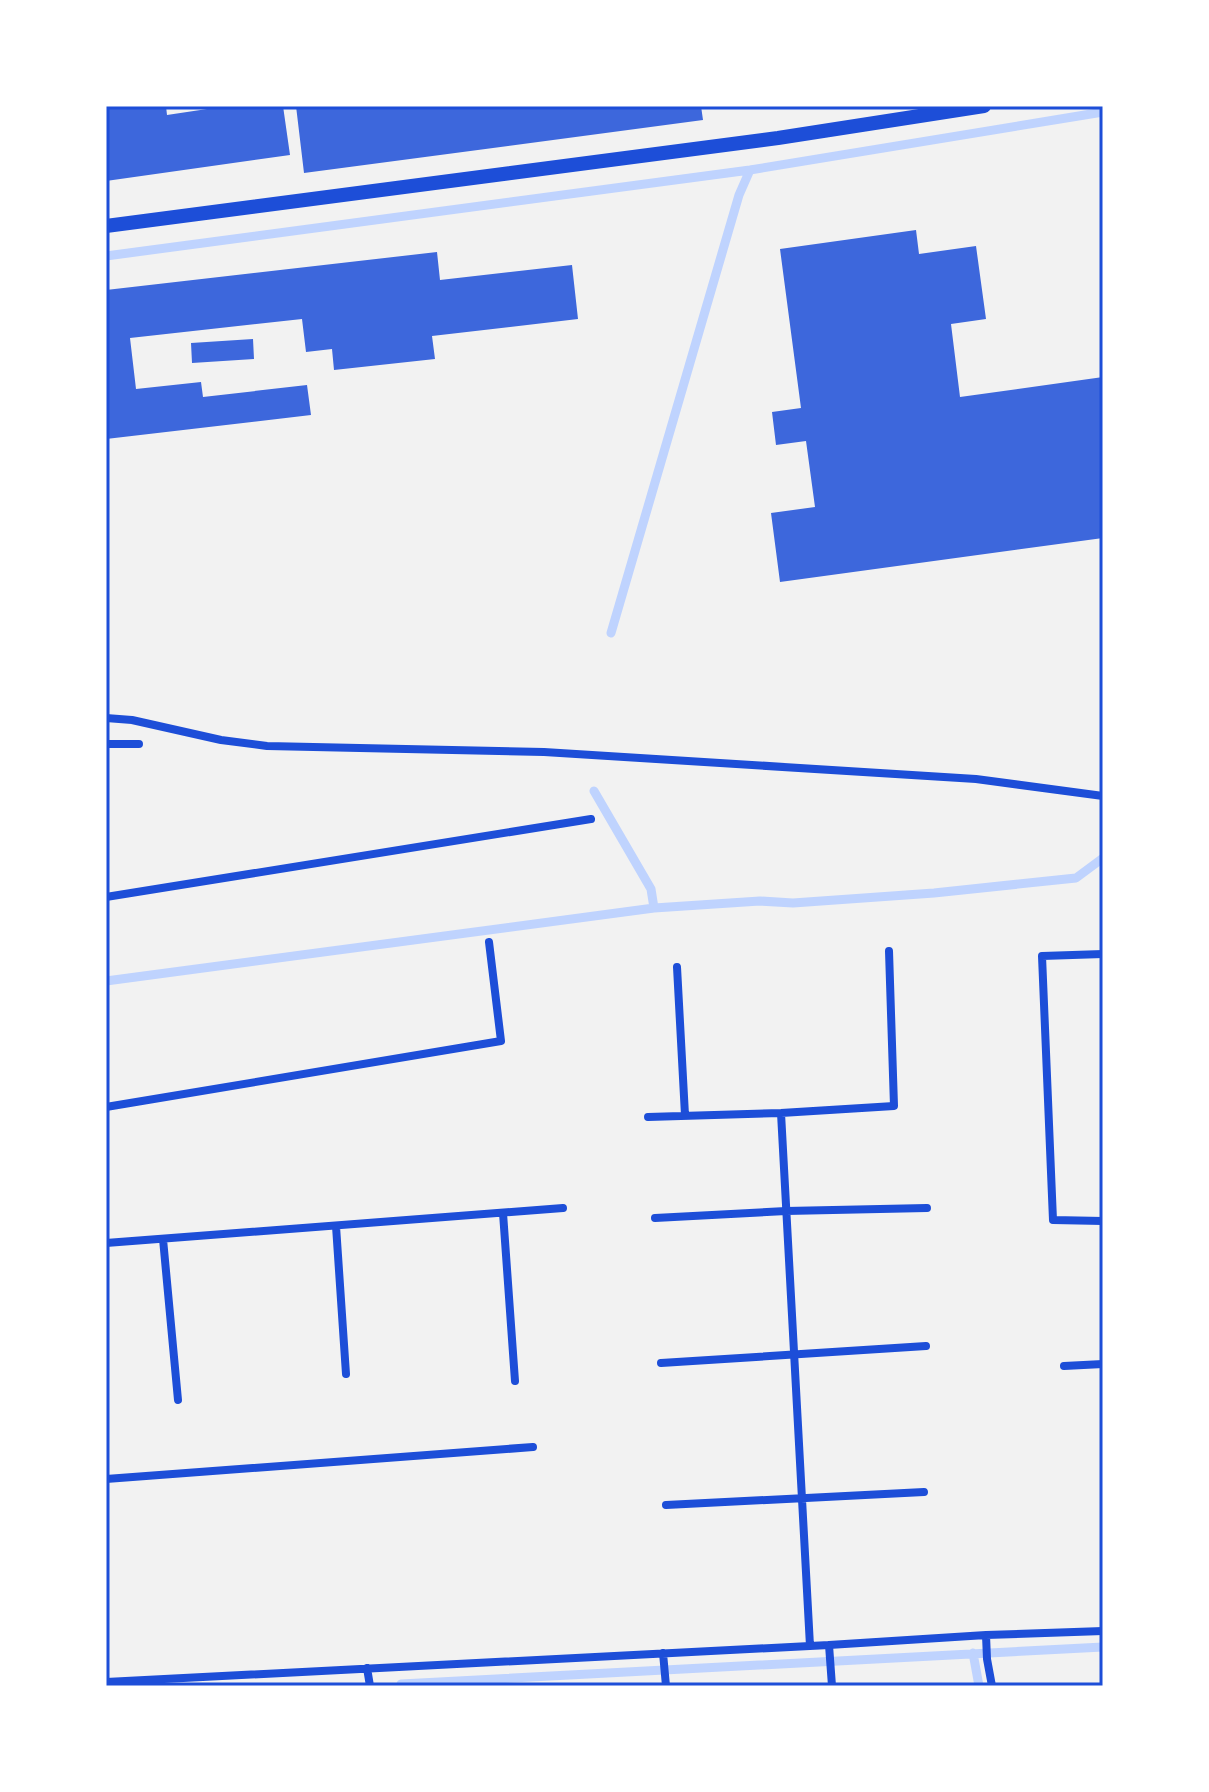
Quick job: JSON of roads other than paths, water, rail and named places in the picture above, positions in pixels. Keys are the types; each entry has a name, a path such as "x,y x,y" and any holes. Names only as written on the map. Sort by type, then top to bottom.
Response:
{"street":[{"path":"106,226 778,138 984,106"},
{"path":"106,718 132,720 221,740 267,746 544,752 976,779 1103,796"},
{"path":"106,744 139,744"},
{"path":"106,897 591,819"},
{"path":"106,1107 501,1041 489,942"},
{"path":"648,1117 894,1106 889,951"},
{"path":"1103,954 1042,956 1053,1220 1103,1221"},
{"path":"677,967 685,1115"},
{"path":"781,1113 810,1646"},
{"path":"106,1243 563,1208"},
{"path":"655,1218 927,1208"},
{"path":"503,1213 515,1381"},
{"path":"336,1226 346,1374"},
{"path":"163,1239 178,1400"},
{"path":"661,1363 926,1346"},
{"path":"1064,1366 1103,1364"},
{"path":"106,1479 533,1447"},
{"path":"666,1505 924,1492"},
{"path":"106,1682 810,1646 829,1650 986,1635 1103,1631"},
{"path":"986,1635 992,1686"},
{"path":"829,1650 832,1686"},
{"path":"663,1653 665,1681"},
{"path":"367,1668 370,1686"}],"waterway":[{"path":"106,256 750,170 1103,112"},
{"path":"611,633 739,195 750,170"},
{"path":"594,791 651,889 654,908"},
{"path":"106,981 654,908 760,901 793,903 934,893 1076,878 1103,858"},
{"path":"401,1684 1103,1647"},
{"path":"973,1653 979,1686"}]}
